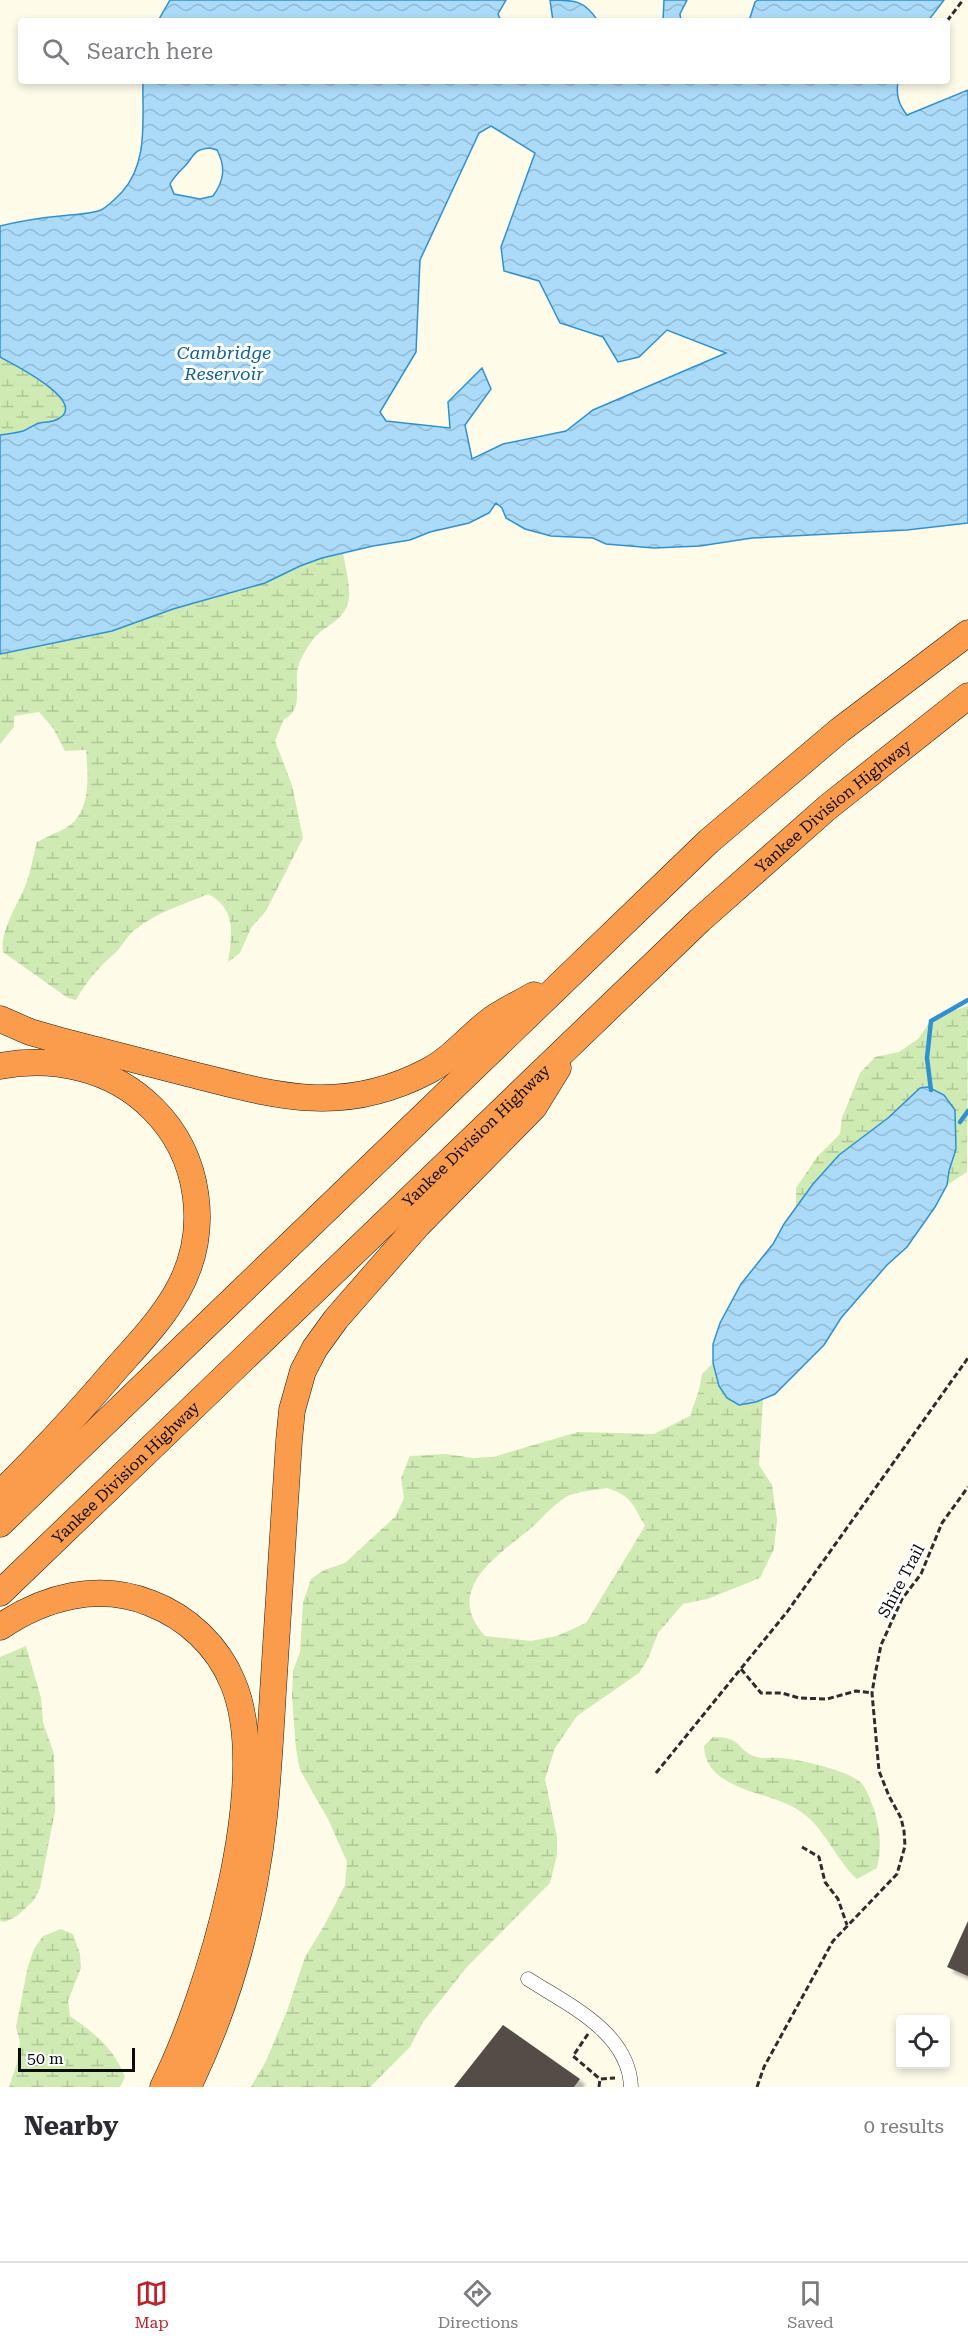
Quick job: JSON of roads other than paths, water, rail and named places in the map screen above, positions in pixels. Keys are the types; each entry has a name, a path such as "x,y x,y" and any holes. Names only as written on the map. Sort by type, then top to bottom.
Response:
{"highway":[{"path":"0,1524 709,841 840,730 968,633"},
{"name":"Yankee Division Highway","path":"0,1593 700,920 872,771 968,696"},
{"path":"0,1019 30,1032 58,1040 265,1093 300,1098 332,1099 390,1088 430,1070 451,1056 489,1021 566,978"},
{"path":"188,2087 212,2031 232,1972 250,1904 261,1841 289,1441 292,1410 303,1371 325,1334 358,1293 460,1181 534,1107 580,1033"},
{"path":"0,1066 37,1062 77,1067 104,1076 137,1094 161,1117 179,1144 191,1172 198,1212 196,1241 189,1266 178,1291 163,1314 73,1419 0,1494"},
{"path":"0,1627 24,1612 70,1595 99,1593 126,1595 156,1605 186,1622 209,1644 226,1668 233,1683 242,1714 245,1745 238,1839 213,1957 186,2037 163,2087"}],"street":[{"path":"528,1979 606,2032 626,2063 626,2082"}],"water":[{"path":"170,0 506,0 498,14 500,18 160,18"},
{"path":"550,0 578,3 588,9 596,18 553,18"},
{"path":"664,0 687,0 680,14 681,18 663,18"},
{"path":"758,0 944,0 930,18 750,18 755,2"},
{"name":"Cambridge Reservoir","path":"143,84 898,84 898,99 907,115 968,90 968,523 907,530 752,538 700,546 654,548 606,544 593,538 551,536 525,529 506,518 502,508 496,503 489,513 469,523 430,532 410,540 322,558 265,583 173,609 112,631 0,654 0,435 23,431 38,424 54,421 65,412 64,403 57,393 32,375 0,357 0,226 91,213 107,206 122,192 137,167 143,125","holes":["491,126 535,153 501,247 504,271 539,281 560,323 603,337 618,362 639,357 667,330 726,353 593,410 566,431 503,444 472,459 465,425 491,389 482,368 448,402 450,428 386,421 380,412 416,352 420,260 479,133","210,148 217,150 223,168 220,185 213,196 200,199 174,194 170,184 196,152"]},
{"path":"928,1087 944,1095 955,1110 956,1149 947,1185 935,1207 907,1247 887,1265 841,1318 824,1345 775,1394 756,1402 739,1405 727,1398 719,1386 713,1363 713,1344 720,1323 741,1284 773,1244 784,1224 813,1184 839,1155 888,1118 920,1088"}],"waterway":[{"path":"931,1090 927,1058 931,1021 968,1000"},
{"path":"960,1122 968,1111"}]}
